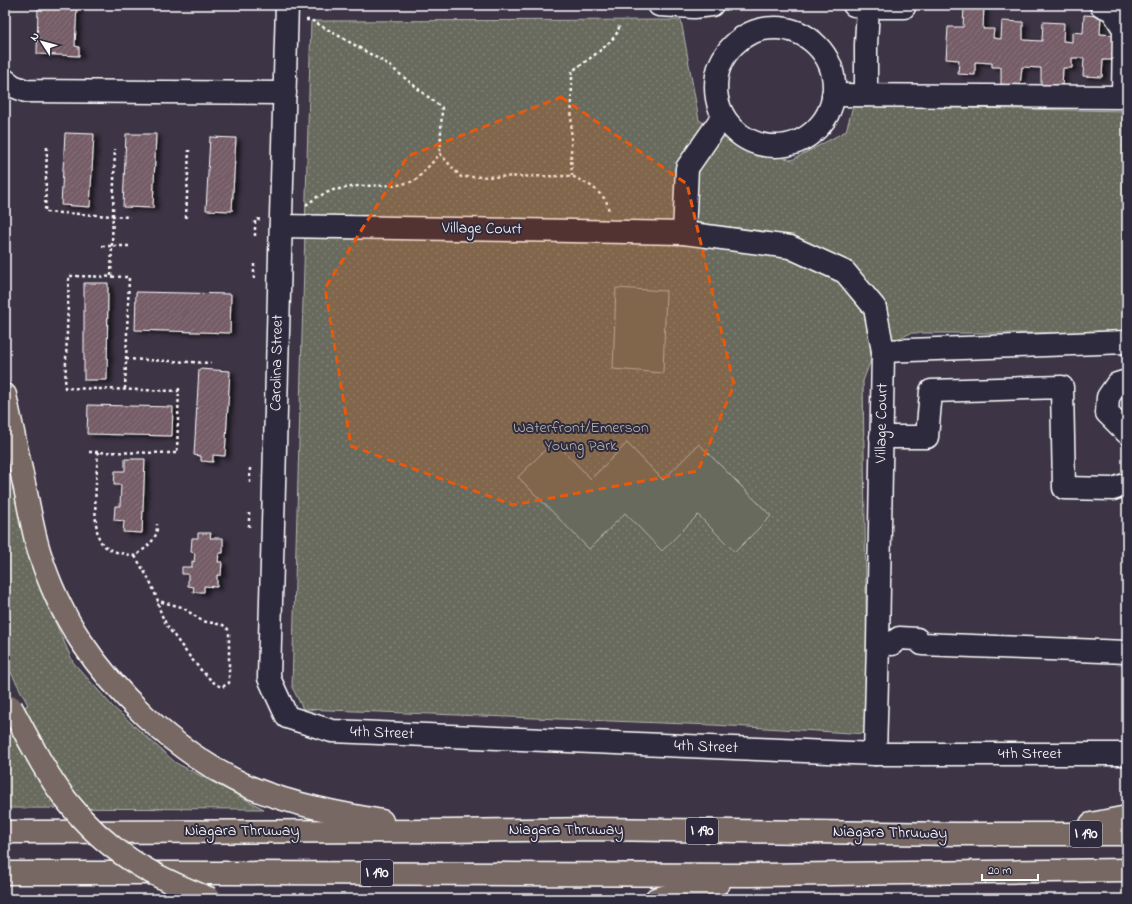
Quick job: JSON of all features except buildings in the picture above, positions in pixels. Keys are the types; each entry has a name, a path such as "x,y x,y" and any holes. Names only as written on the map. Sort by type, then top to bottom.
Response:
{"highway":[{"path":"5,395 38,551 47,576 58,601 81,642 96,664 133,704 175,743 193,756 211,768 253,788 299,804 388,822 448,831"},
{"path":"8,702 49,775 66,800 85,822 108,844 130,861 155,876 210,899"},
{"path":"1045,834 1127,817"},
{"name":"Niagara Thruway","path":"5,832 448,831 598,829 956,834 1127,834"},
{"name":"I 190","path":"5,873 749,875 1127,870"},
{"path":"656,899 749,875"}],"street":[{"name":"Carolina Street","path":"287,5 285,93 271,222 270,678 287,717"},
{"path":"659,5 694,7 712,5"},
{"path":"834,95 1123,97 1124,29 1112,10 1102,5"},
{"path":"866,95 866,45 861,6 904,7"},
{"path":"774,28 794,31 812,41 825,56 833,75 834,95 828,112 818,128 803,139 786,145 767,146 750,141 734,130 723,116 717,97 717,77 724,58 737,42 754,32 774,28"},
{"path":"5,80 13,86 26,91 285,93"},
{"path":"684,233 687,168 723,116"},
{"name":"Village Court","path":"271,222 684,233 790,246 845,272 875,308 883,351 881,437 885,644 875,754"},
{"path":"883,351 1127,342"},
{"path":"1127,381 1117,384 1108,397 1107,413 1127,433"},
{"path":"881,437 927,438 931,391 1062,388 1064,488 1113,490 1127,484"},
{"path":"885,644 899,638 917,639 922,644 1127,652"},
{"name":"4th Street","path":"287,717 332,731 875,754 1127,754"}],"path":[{"path":"302,209 317,196 333,190 358,186 398,184 415,181 440,154 442,108 386,63 312,20 305,20"},
{"path":"572,176 572,71 588,61 607,44 619,30 619,24"},
{"path":"47,147 45,212 130,217"},
{"path":"111,276 115,149"},
{"path":"186,218 189,150"},
{"path":"440,154 461,177 572,176 593,186 606,200 610,216"},
{"path":"255,236 254,220 271,222"},
{"path":"102,246 129,246"},
{"path":"254,264 254,279"},
{"path":"125,389 129,277 69,276 65,388 179,390"},
{"path":"126,359 211,363"},
{"path":"89,452 177,453 180,385"},
{"path":"98,452 96,516 98,534 102,543 114,551 135,556 150,581 158,601 159,608 168,626 204,674 217,686 222,687 229,683 228,628 223,625 202,621 182,607 158,601"},
{"path":"250,467 250,483"},
{"path":"248,527 249,513"},
{"path":"135,556 152,540 156,534 157,524"}],"highlighted area":[{"path":"561,97 687,184 734,385 698,471 513,505 351,446 325,288 408,156"}],"green space":[{"name":"Waterfront/Emerson Young Park","path":"681,20 699,120 741,146 792,160 846,131 853,106 1127,111 1127,333 911,333 875,349 863,381 868,734 713,725 303,709 292,687 311,21"},
{"path":"616,288 666,291 663,373 613,369"},
{"path":"554,441 591,479 627,443 663,480 699,444 771,516 735,552 698,515 662,551 625,513 589,549 518,477"},
{"path":"5,450 36,579 73,662 113,707 176,763 264,809 5,808 5,716 28,705 5,661"}]}
